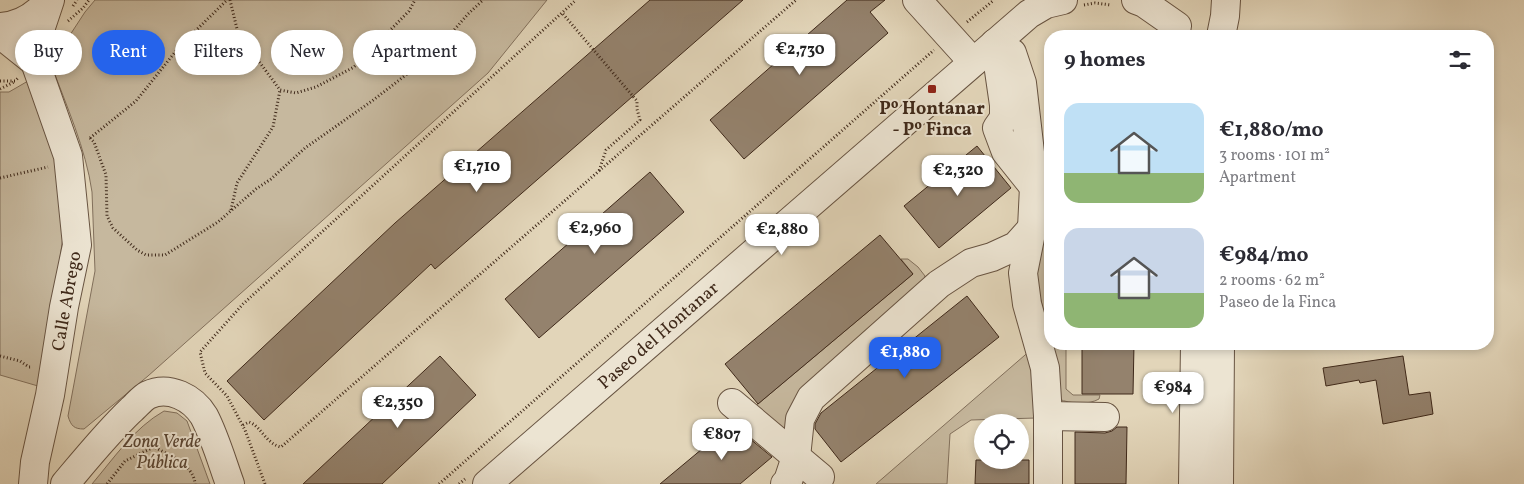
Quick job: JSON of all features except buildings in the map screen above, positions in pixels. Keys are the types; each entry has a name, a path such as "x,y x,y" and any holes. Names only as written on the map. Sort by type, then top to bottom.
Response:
{"street":[{"path":"0,27 18,24 31,17 50,0"},
{"name":"Calle Abrego","path":"40,30 50,0"},
{"path":"917,0 973,62"},
{"name":"Paseo del Hontanar","path":"487,484 1029,14 1046,4 1062,0"},
{"path":"1136,0 1178,21"},
{"path":"1222,30 1226,16 1226,0"},
{"path":"0,34 15,46"},
{"path":"995,43 1012,53 1022,83 1042,186 1023,274 1027,304 1045,368 1048,416 1048,484"},
{"name":"Calle Abrego","path":"33,484 35,462 77,245 68,156 40,75"},
{"path":"785,484 788,481 796,457 800,419 811,398 939,284 971,263 992,258 1016,246 1032,228"},
{"path":"1194,484 1195,350"},
{"path":"1219,484 1220,350"},
{"path":"65,484 127,414 148,395 162,392 178,393 193,402 203,416 230,484"},
{"path":"732,403 820,477"},
{"path":"1048,416 1105,417"}],"path":[{"path":"62,27 89,0"},
{"path":"85,142 136,101 180,46 228,0 238,32 280,90 296,93 316,88 354,67 409,11 415,0"},
{"path":"90,138 94,142 106,175 107,216 113,228 129,244 146,256 165,255 218,222 256,188 271,179 304,148 372,101 424,61 468,14 484,0"},
{"path":"265,484 242,425 227,396 205,373 200,352 242,304 577,0"},
{"path":"242,425 249,422 254,424 266,438 276,446 281,446 796,0"},
{"path":"439,484 950,36 994,0"},
{"path":"562,14 637,102 640,120 606,150 599,171"},
{"path":"0,89 15,81"},
{"path":"230,211 237,183 273,127 280,90"},
{"path":"0,178 55,166"},
{"path":"0,356 20,361 29,367 37,366 54,369"},
{"path":"107,484 125,460 154,447 181,462 194,477 195,484"}],"green space":[{"path":"95,0 547,0 488,73 148,376 84,429 73,426 68,416 95,271 92,192 80,143 55,75 82,75 82,30 73,30"},
{"path":"28,81 56,157 63,237 49,336 38,386 0,375 0,92 9,92"},
{"path":"1044,200 1044,316 1041,300 1033,286"},
{"path":"901,259 908,259 918,267 925,276 924,282 849,345 812,383 785,434 752,409 913,274"},
{"path":"1032,349 1036,418 1029,418 1029,414 974,414 974,420 950,434 947,484 876,484"},
{"path":"1050,350 1066,350 1066,389 1073,395 1100,395 1099,399 1085,403 1074,403 1059,399"},
{"name":"Zona Verde Pública","path":"164,411 177,413 187,421 210,484 92,484 134,435"}],"place":[{"name":"Pº Hontanar - Pº Finca","path":"932,89"}]}
